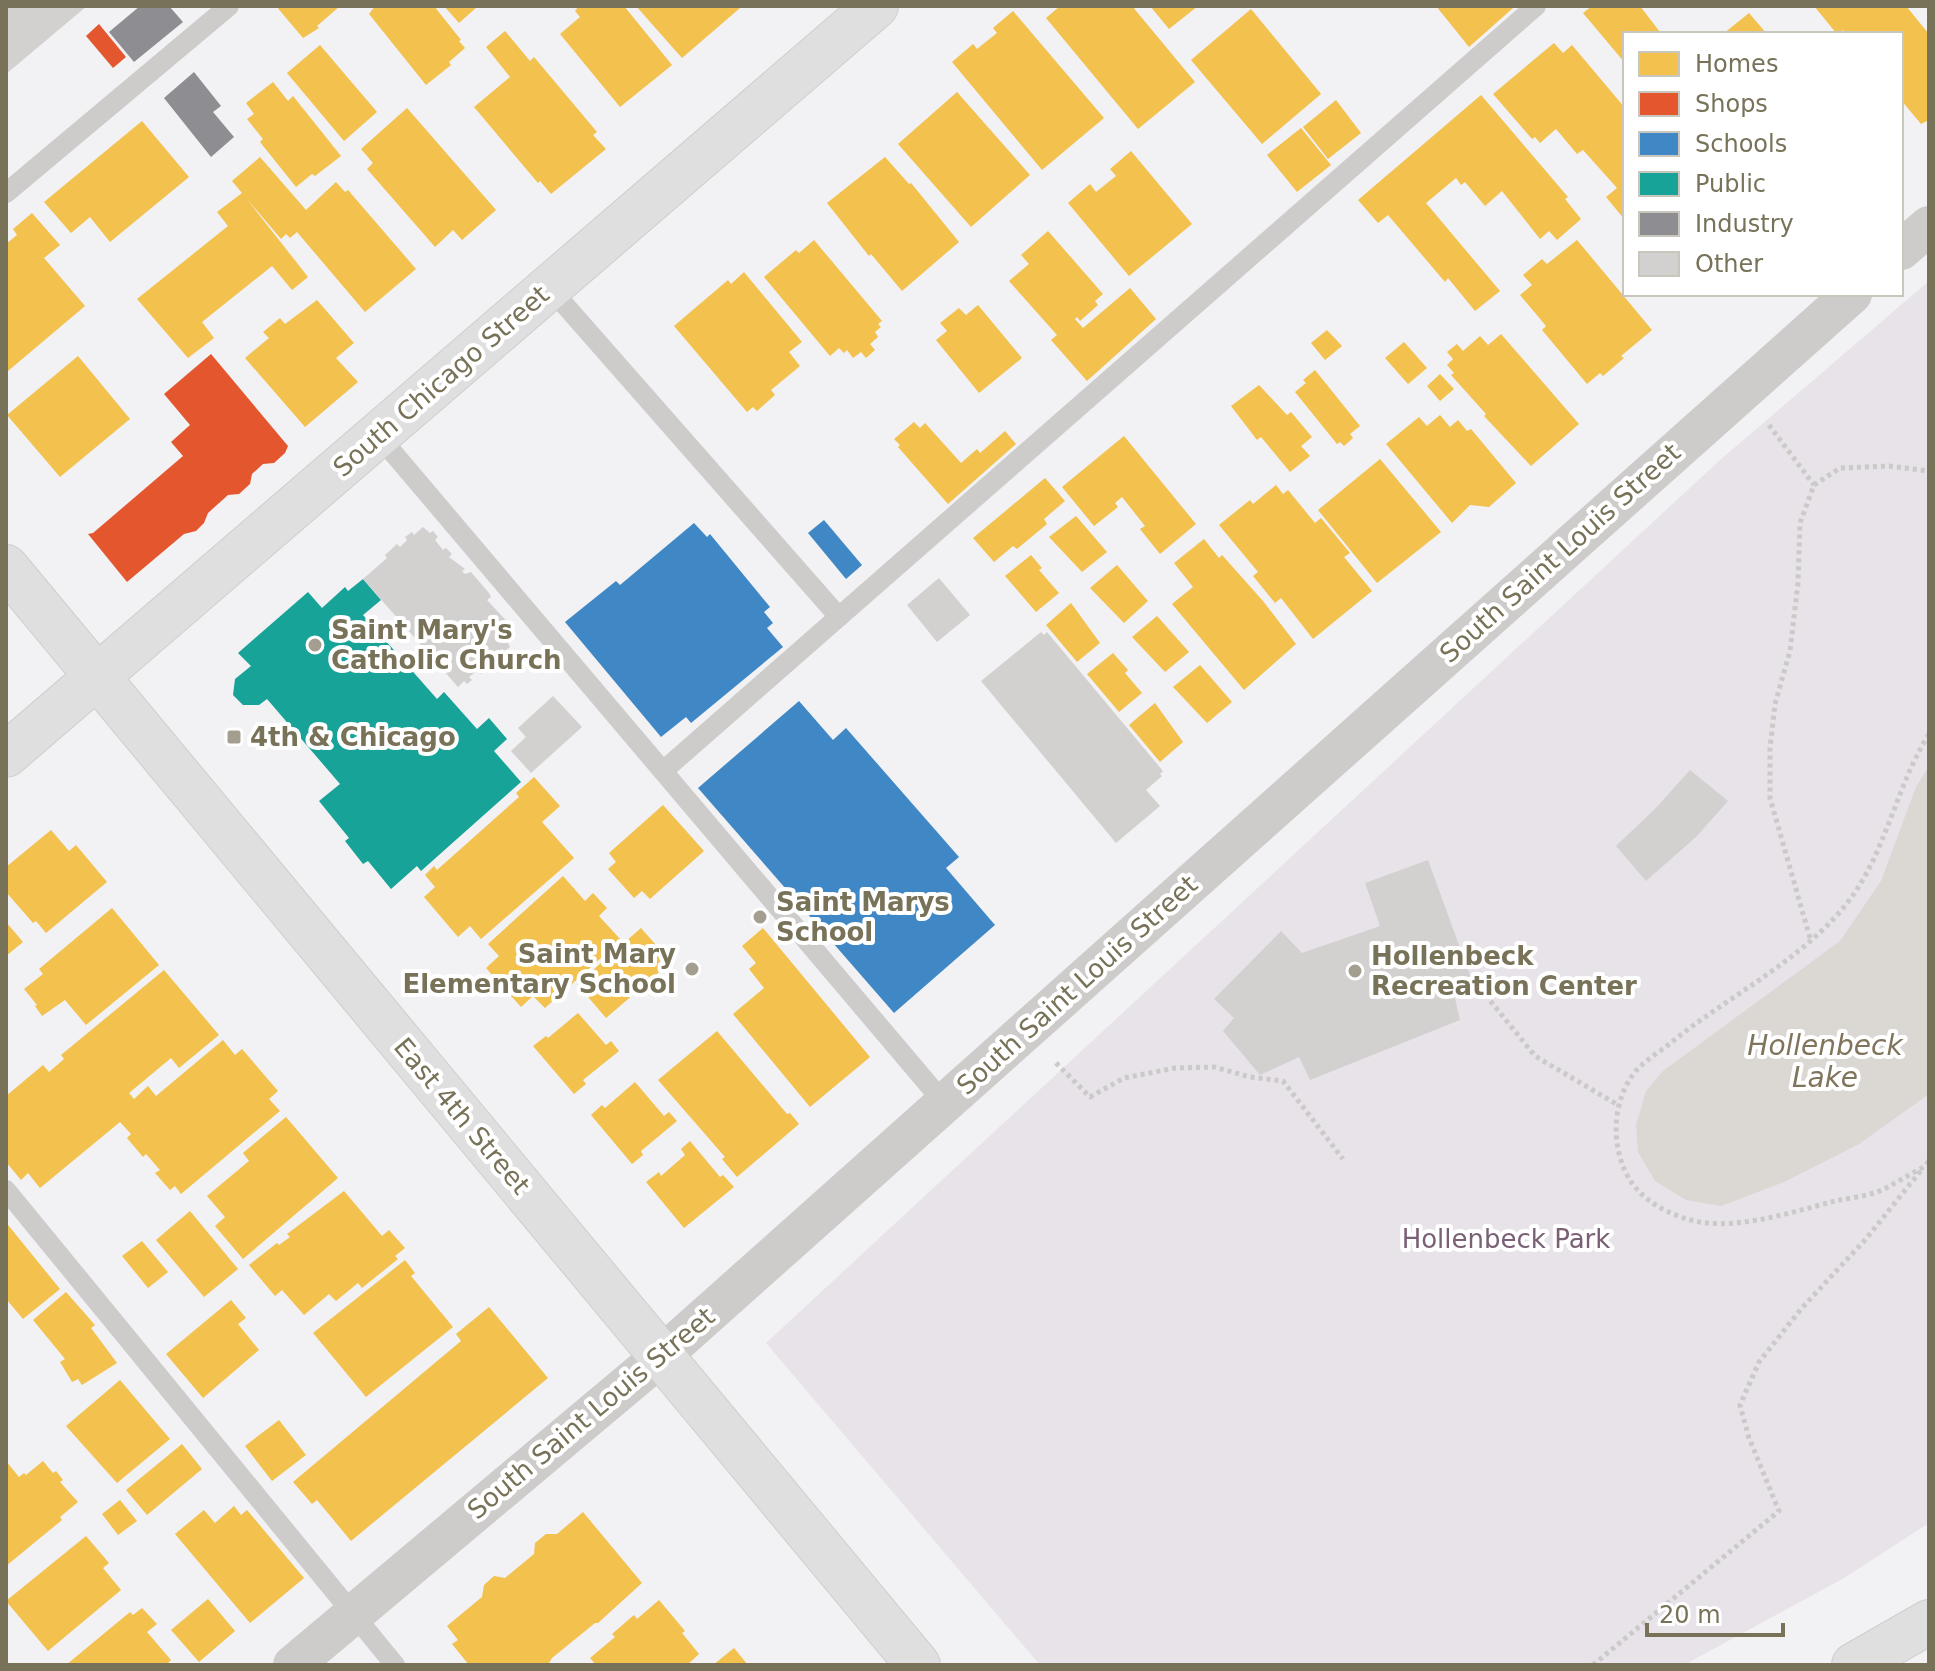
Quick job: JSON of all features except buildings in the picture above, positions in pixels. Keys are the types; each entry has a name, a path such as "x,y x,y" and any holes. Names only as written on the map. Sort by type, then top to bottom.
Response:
{"main road":[{"name":"South Chicago Street","path":"6,755 876,6"},
{"name":"East 4th Street","path":"6,567 918,1665"},
{"path":"1854,1665 1929,1622"}],"street":[{"path":"1903,248 1929,226"},
{"name":"South Saint Louis Street","path":"293,1665 660,1357 1850,296"}],"lane":[{"path":"6,193 229,6"},
{"path":"663,771 1536,6"},
{"path":"549,287 839,617"},
{"path":"378,435 945,1104"},
{"path":"6,1190 395,1665"}],"path":[{"path":"1743,390 1814,485"},
{"path":"1810,939 1770,798 1770,748 1775,704 1790,651 1798,583 1800,523 1814,485 1840,468 1889,466 1929,471"},
{"path":"1924,1167 1880,1191 1739,1223 1701,1224 1664,1212 1635,1191 1621,1163 1614,1136 1618,1105 1635,1072 1684,1031 1769,974 1848,902 1874,858 1914,761 1929,734"},
{"path":"1471,941 1484,993 1535,1056 1618,1105"},
{"path":"1025,1032 1090,1097 1124,1078 1175,1068 1214,1067 1250,1077 1283,1081 1343,1159"},
{"path":"1593,1665 1779,1511 1749,1438 1740,1405 1759,1362 1929,1161"}],"green space":[{"name":"Hollenbeck Park","path":"1929,281 1929,1523 1844,1578 1684,1665 1040,1665 766,1343 1719,461"}],"water":[{"name":"Hollenbeck Lake","path":"1929,766 1929,1094 1859,1144 1784,1182 1721,1206 1686,1200 1655,1181 1638,1152 1636,1125 1646,1091 1663,1071 1840,941 1881,881 1916,787"}],"place":[{"name":"Saint Mary's Catholic Church","path":"315,645"},
{"name":"4th & Chicago","path":"234,737"},
{"name":"Saint Marys School","path":"760,917"},
{"name":"Saint Mary Elementary School","path":"692,969"},
{"name":"Hollenbeck Recreation Center","path":"1355,971"}]}
